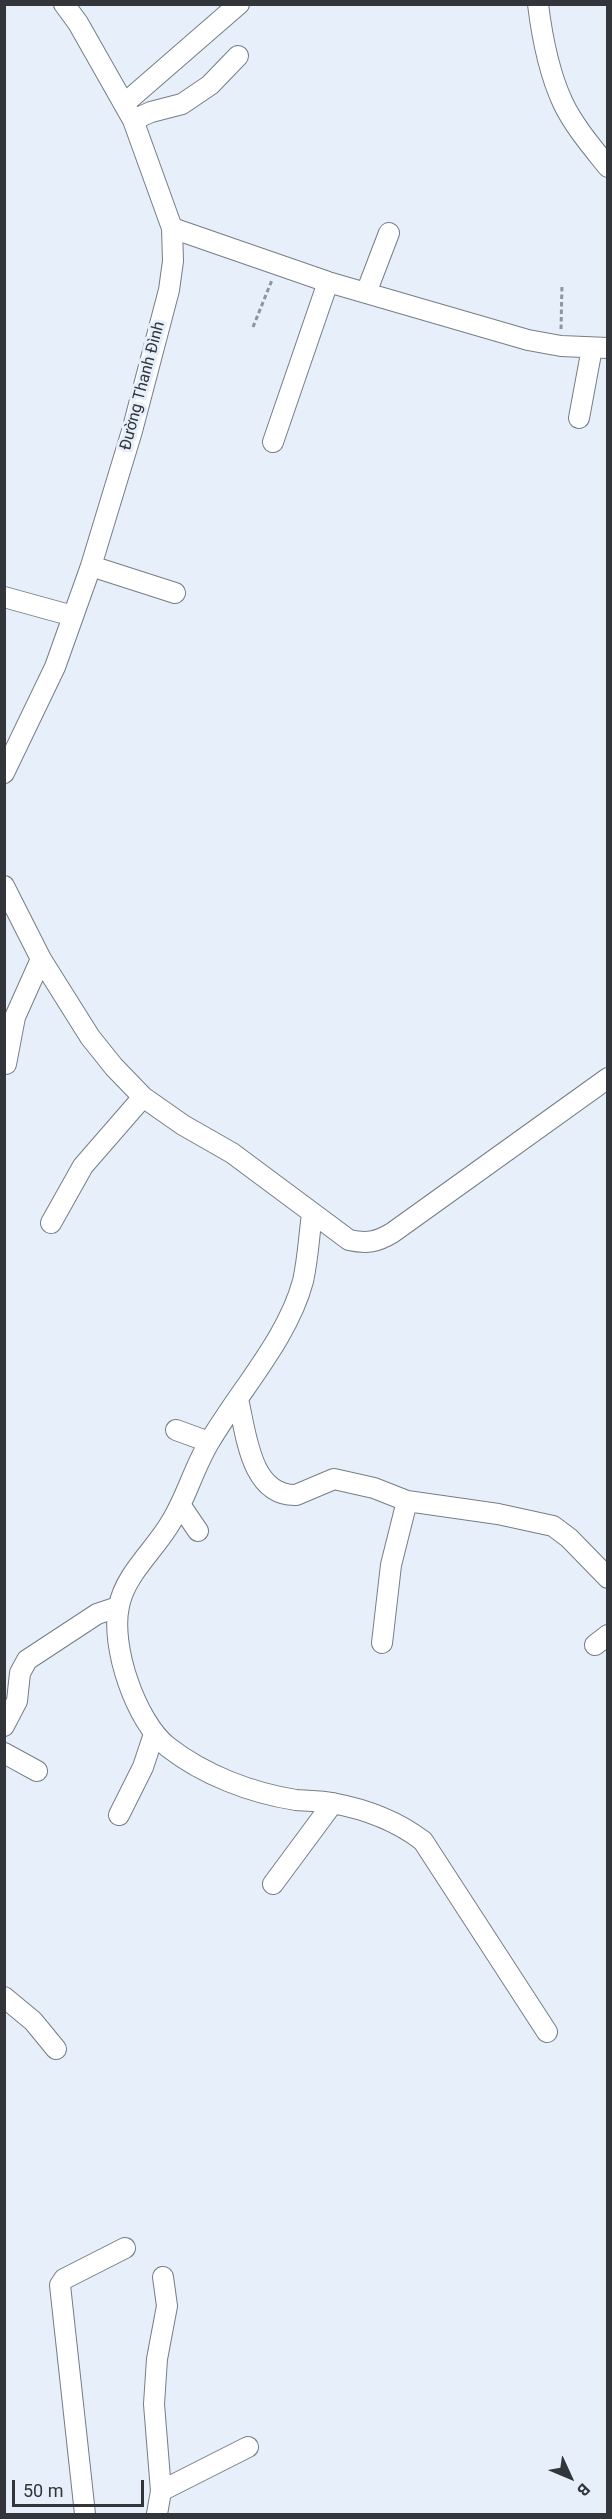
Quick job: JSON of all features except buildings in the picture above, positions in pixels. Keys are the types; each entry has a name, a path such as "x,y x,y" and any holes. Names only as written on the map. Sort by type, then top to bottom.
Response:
{"street":[{"name":"Đường Thanh Đình","path":"4,773 55,667 92,566 132,431 169,290 173,261 172,228 129,111 78,23 64,4"},
{"path":"129,111 239,4"},
{"path":"538,4 555,83 563,104 605,159"},
{"path":"129,111 151,112 182,104 210,85 238,56"},
{"path":"172,228 328,282 528,340 561,346 600,348 579,418"},
{"path":"366,293 389,233"},
{"path":"273,442 328,282"},
{"path":"92,566 175,593"},
{"path":"4,597 73,616"},
{"path":"4,886 41,959 90,1036 114,1067 143,1097 183,1125 232,1153 349,1240 365,1243 379,1240 608,1078"},
{"path":"6,1064 15,1017 41,959"},
{"path":"51,1223 83,1166 143,1097"},
{"path":"119,1815 143,1767 152,1740 128,1682 119,1647 118,1607 132,1576 181,1506 209,1442 267,1355 294,1305 303,1281 312,1214"},
{"path":"238,1399 255,1468 270,1486 289,1495 296,1495 334,1479 374,1488 407,1501 498,1514 553,1526 569,1538 608,1578"},
{"path":"176,1430 209,1442"},
{"path":"382,1643 390,1565 407,1501"},
{"path":"181,1506 198,1532"},
{"path":"4,1726 17,1701 20,1673 27,1660 97,1614 118,1607"},
{"path":"129,1720 152,1740 188,1762 224,1779 295,1800 333,1803 405,1827 423,1841 547,2032"},
{"path":"4,1753 37,1771"},
{"path":"273,1884 333,1803"},
{"path":"4,1997 33,2021 56,2049"},
{"path":"85,2514 60,2285 64,2279 125,2248"},
{"path":"157,2514 161,2491 154,2381 166,2306 164,2277"},
{"path":"161,2491 248,2447"}],"path":[{"path":"253,327 278,265"},
{"path":"561,346 562,284"}]}
